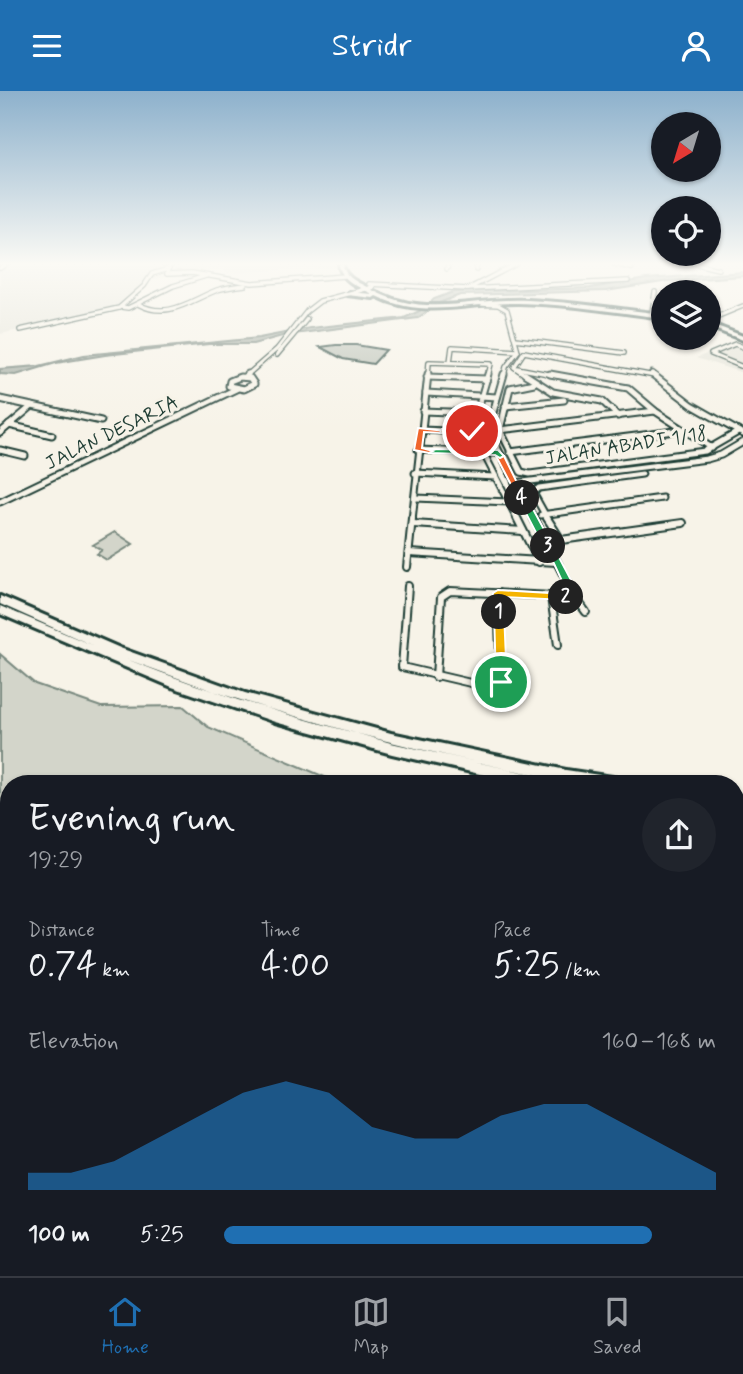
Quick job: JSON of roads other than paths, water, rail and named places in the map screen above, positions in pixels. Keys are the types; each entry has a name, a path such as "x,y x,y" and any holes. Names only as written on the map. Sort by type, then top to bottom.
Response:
{"highway":[{"path":"0,600 116,651 242,697 391,739 561,775"},
{"path":"0,610 108,658 237,705 390,750 508,775"}],"main road":[{"path":"721,328 743,337"}],"street":[{"path":"20,330 67,319"},
{"name":"JALAN DESARIA","path":"247,378 277,349 300,319"},
{"name":"JALAN DESARIA","path":"247,378 283,350 307,319"},
{"path":"510,319 521,351"},
{"path":"515,339 624,353"},
{"path":"743,347 736,344 711,354 743,367"},
{"path":"450,362 451,348 455,347 510,349 653,374 692,405 740,433"},
{"path":"514,367 521,351"},
{"path":"521,351 506,367 488,430 556,562 586,612"},
{"path":"407,567 413,524 415,473 429,362 491,364 471,432 421,430"},
{"path":"514,367 628,388 655,411 712,448"},
{"path":"514,367 552,392 602,401 618,416"},
{"path":"427,377 487,379"},
{"name":"JALAN DESARIA","path":"247,378 255,382 0,500 229,386 232,379 247,378"},
{"path":"534,383 512,386 499,430 655,411"},
{"path":"229,386 236,389"},
{"path":"426,393 497,397"},
{"path":"1,399 101,421"},
{"path":"505,406 564,400"},
{"path":"0,433 32,406"},
{"path":"424,411 475,413"},
{"path":"9,425 52,435"},
{"name":"JALAN ABADI 1/18","path":"499,430 521,472 530,474 683,454 712,448 740,433"},
{"path":"510,451 684,430"},
{"path":"515,483 708,459 743,442"},
{"path":"0,450 24,456"},
{"path":"418,450 498,453"},
{"path":"484,454 539,562"},
{"path":"415,473 495,477"},
{"path":"642,474 539,488 533,493 556,535 566,540 683,523"},
{"path":"415,498 509,502"},
{"path":"532,516 662,498"},
{"path":"413,524 523,531"},
{"path":"409,553 556,562"},
{"path":"408,586 402,667 492,688 500,684 498,593"},
{"path":"436,677 442,595 450,591 575,597"},
{"path":"551,597 558,645"}]}
